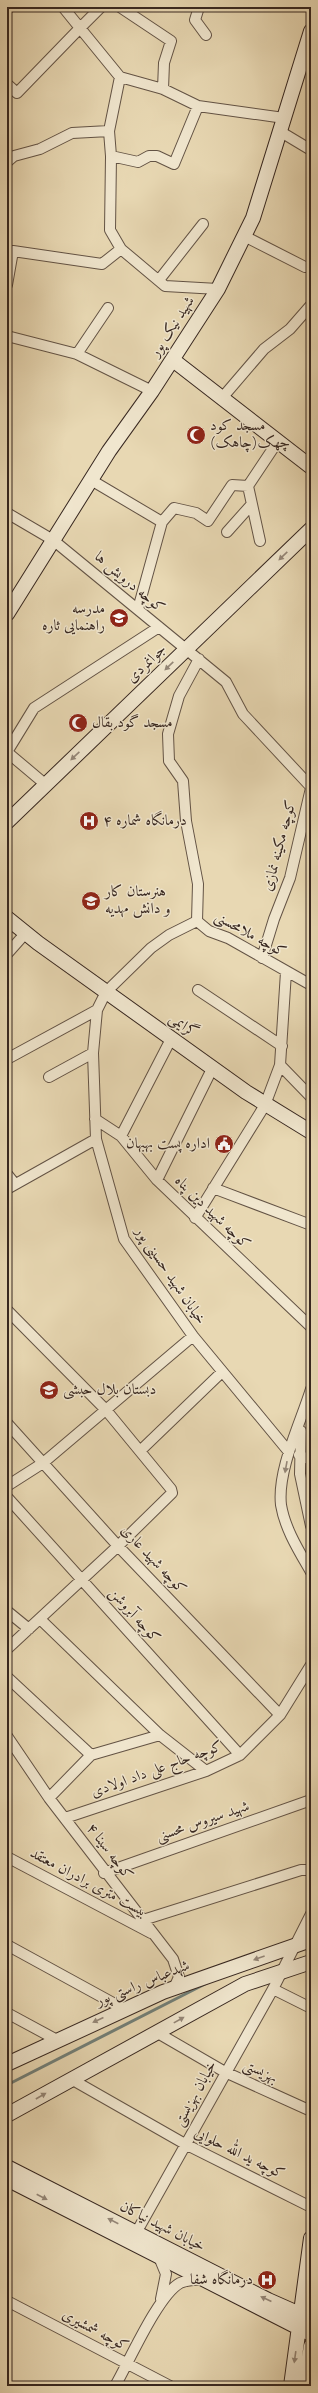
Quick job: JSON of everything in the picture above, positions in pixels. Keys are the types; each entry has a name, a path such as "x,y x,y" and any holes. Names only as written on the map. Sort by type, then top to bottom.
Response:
{"main road":[{"name":"شهید نیک پور","path":"8,612 90,480 173,360 218,289 253,218 281,132 311,31"},
{"path":"173,360 311,467"},
{"name":"جوانمردی","path":"7,822 311,529"},
{"path":"7,918 38,943"},
{"path":"7,926 38,943"},
{"name":"گرایمی","path":"38,943 212,1069 265,1105 311,1132"},
{"name":"شهدعباس راستی پور","path":"7,2064 124,2009 174,1988 311,1940"},
{"path":"7,2115 245,1984 283,1970 311,1962"},
{"name":"خیابان شهید نیاکان","path":"7,2167 159,2257 305,2331"},
{"name":"خیابان شهید نیاکان","path":"7,2180 136,2233 268,2300 306,2316"},
{"path":"291,2386 305,2331 311,2238"},
{"path":"304,2386 311,2346"}],"street":[{"path":"63,7 120,77 163,89 198,106 284,118"},
{"path":"7,84 17,93 101,7"},
{"path":"120,7 171,41 164,63 163,89"},
{"path":"199,7 195,20 206,35"},
{"path":"120,77 109,131 111,156 110,230 121,248 165,286 218,289"},
{"path":"111,156 138,162 149,156 157,156 174,164 198,106"},
{"path":"7,162 14,156 40,149 72,133 109,131"},
{"path":"281,132 311,150"},
{"path":"158,280 203,224"},
{"path":"244,236 305,266 311,267"},
{"path":"7,285 10,249 102,264 121,248"},
{"path":"222,398 264,349 290,328 311,305"},
{"path":"76,354 108,308"},
{"path":"7,336 76,354 152,391"},
{"path":"260,541 248,486 278,442"},
{"path":"90,480 162,522"},
{"path":"138,609 162,522 174,508 196,513 208,521 232,485 248,486"},
{"path":"227,532 252,504"},
{"name":"کوچه درویش ها","path":"7,513 53,540 226,682 243,714 311,788"},
{"path":"46,784 7,752 34,708 159,627"},
{"path":"197,921 198,884 186,821 183,781 169,761 168,734 179,696 188,676 199,659"},
{"name":"کوچه مکینه نمازی","path":"262,958 294,863 311,788"},
{"name":"کوچه ملامحسنی","path":"197,921 209,931 228,938 311,985"},
{"name":"خیابان شهید حسینی پور","path":"197,921 169,935 151,948 106,992 97,1010 93,1053 96,1140 124,1239 193,1336 289,1452"},
{"path":"7,954 23,936"},
{"path":"195,1218 265,1105 280,1065 286,972"},
{"path":"198,990 282,1046"},
{"path":"7,1059 97,1010"},
{"path":"121,1136 172,1039"},
{"path":"49,1077 93,1053"},
{"path":"280,1065 311,1097"},
{"path":"157,1180 212,1069"},
{"name":"کوچه شهید دین پناه","path":"95,1119 121,1136 157,1180 195,1218 311,1327"},
{"path":"7,1174 11,1187 96,1140"},
{"path":"214,1188 311,1225"},
{"path":"7,1310 106,1410 172,1493 118,1546 7,1649"},
{"path":"7,1486 43,1463 193,1336"},
{"path":"140,1451 222,1372"},
{"path":"311,1389 303,1417 289,1452 281,1504 286,1524 311,1572"},
{"path":"303,1417 299,1455 304,1498 311,1526"},
{"name":"کوچه شهید عاری","path":"7,1423 118,1546 280,1715"},
{"path":"299,1455 311,1460"},
{"name":"کوچه آبروشن","path":"7,1497 240,1756"},
{"path":"7,1611 29,1629"},
{"path":"40,1619 160,1735 206,1771"},
{"name":"کوچه حاج علی داد اولادی","path":"65,1818 206,1771 240,1756 280,1715 311,1665"},
{"path":"7,1677 91,1756"},
{"path":"48,1798 91,1756 160,1735"},
{"name":"کوچه سینا ۴","path":"7,1736 48,1798 65,1818 104,1873 173,1959 179,1978 174,1988"},
{"name":"شهید سیروس محسنی","path":"104,1873 311,1800"},
{"name":"بیست متری برادران معتقد","path":"7,1858 154,1935"},
{"path":"143,1920 301,1870 311,1870"},
{"path":"295,1945 311,1914"},
{"path":"7,1945 124,2009"},
{"name":"خیابان بهزیستی","path":"136,2233 225,2072 273,1989 295,1945"},
{"path":"273,1989 311,2008"},
{"path":"7,2013 57,2040"},
{"name":"بهزیستی","path":"156,2032 225,2072 311,2112"},
{"name":"کوچه ید الله حلوایی","path":"71,2079 185,2144 311,2206"},
{"path":"158,2307 165,2285 166,2274 159,2257"},
{"path":"115,2386 158,2307 172,2289 181,2282 202,2279"},
{"name":"کوچه شمشیری","path":"7,2301 170,2386"}],"waterway":[{"path":"7,2085 207,1983"}],"place":[{"name":"مسجد کود چهک(چاهک)","path":"196,435"},
{"name":"مدرسه راهنمایی ثاره","path":"119,618"},
{"name":"مسجد گود بقال","path":"78,723"},
{"name":"درمانگاه شماره ۴","path":"89,821"},
{"name":"هنرستان کار و دانش مهدیه","path":"91,901"},
{"name":"اداره پست بهبهان","path":"224,1144"},
{"name":"دبستان بلال حبشی","path":"49,1390"},
{"name":"درمانگاه شفا","path":"267,2280"}]}
